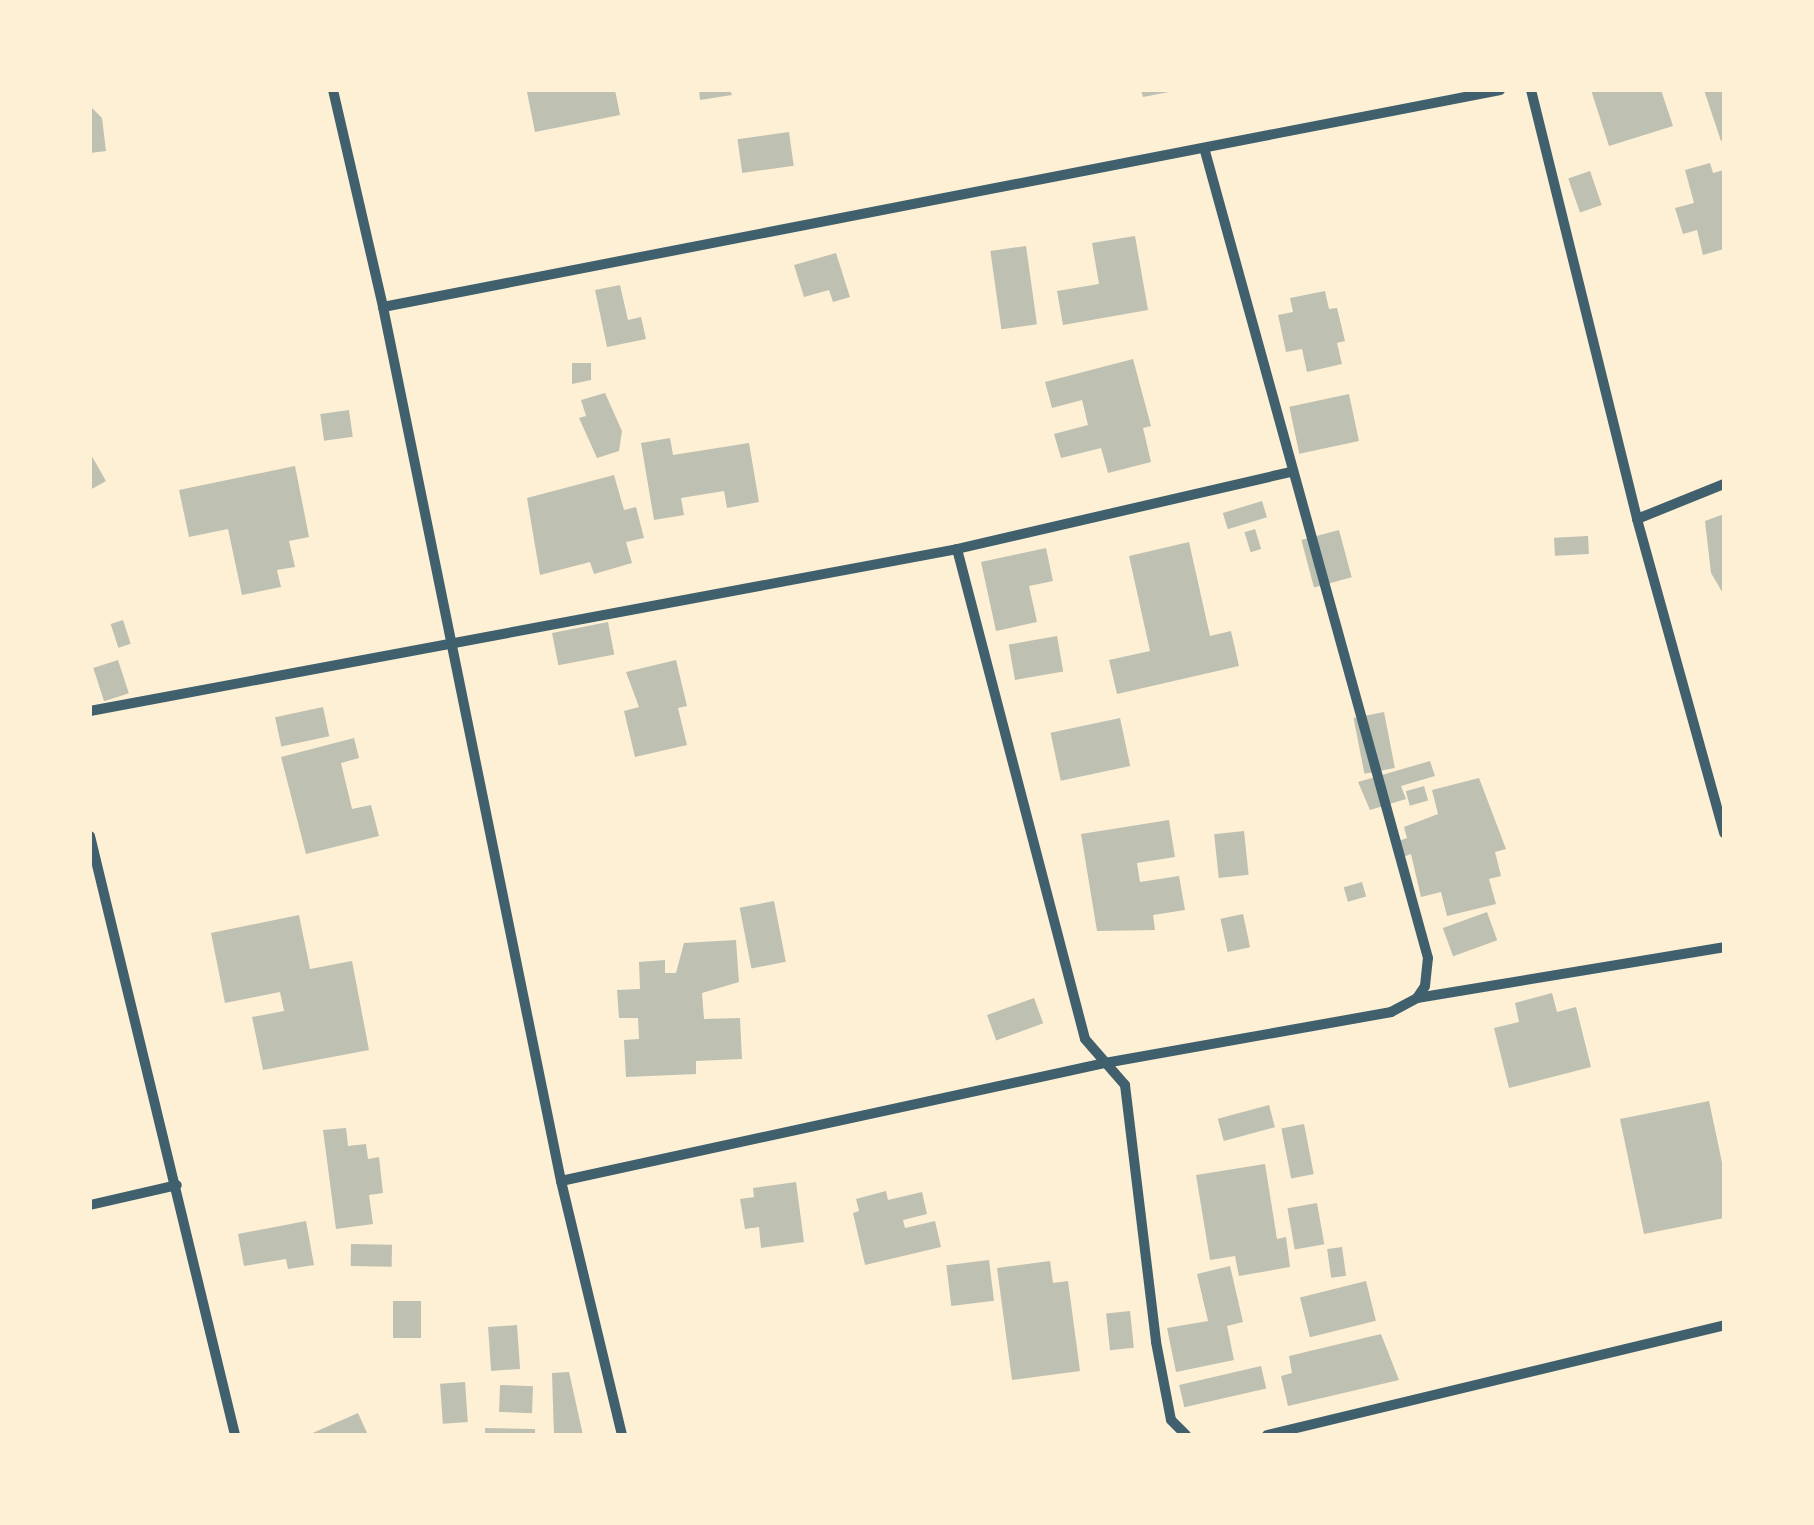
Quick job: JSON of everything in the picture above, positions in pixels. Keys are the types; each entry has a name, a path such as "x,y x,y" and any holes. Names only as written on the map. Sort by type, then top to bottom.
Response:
{"street":[{"path":"333,90 383,306 561,1181 622,1435"},
{"path":"383,306 1205,151 1500,90"},
{"path":"1531,90 1636,518 1724,833"},
{"path":"1205,151 1428,958 1417,998"},
{"path":"90,712 450,639 957,548 1291,472"},
{"path":"1636,518 1724,484"},
{"path":"957,548 1085,1039 1126,1085 1156,1342 1172,1420 1186,1435"},
{"path":"90,836 235,1435"},
{"path":"561,1181 1106,1062 1391,1012 1417,998 1724,947"},
{"path":"90,1206 177,1185"},
{"path":"1267,1435 1724,1325"}],"building":[{"path":"615,90 620,115 535,132 527,92"},
{"path":"699,90 730,90 732,95 700,100"},
{"path":"1141,90 1169,90 1169,92 1143,97"},
{"path":"1591,90 1661,90 1673,126 1609,146"},
{"path":"1704,90 1724,90 1724,140 1721,141"},
{"path":"90,106 102,118 106,151 90,153"},
{"path":"789,132 794,166 742,173 738,139"},
{"path":"1710,163 1713,173 1724,170 1724,249 1703,255 1697,230 1683,234 1675,208 1694,203 1685,170"},
{"path":"1590,171 1602,205 1580,213 1568,178"},
{"path":"1135,236 1148,310 1063,325 1057,291 1099,284 1092,243"},
{"path":"1026,246 1037,324 1001,329 990,251"},
{"path":"836,253 850,297 833,302 829,290 804,297 794,265"},
{"path":"620,285 628,320 641,317 646,339 607,347 595,290"},
{"path":"1325,291 1329,309 1337,308 1345,341 1337,343 1342,364 1307,372 1302,349 1286,352 1278,315 1293,312 1290,298"},
{"path":"1133,359 1151,426 1143,428 1151,462 1108,473 1101,448 1061,458 1054,434 1088,425 1082,400 1052,408 1045,382"},
{"path":"572,363 591,363 591,380 572,384"},
{"path":"605,393 622,431 619,451 597,458 579,418 586,416 581,400"},
{"path":"1349,394 1359,441 1299,454 1289,407"},
{"path":"349,410 353,437 324,441 320,414"},
{"path":"670,438 673,455 749,443 759,502 727,508 724,491 681,498 684,515 654,520 641,443"},
{"path":"90,453 106,481 90,490"},
{"path":"295,466 309,537 289,541 295,567 277,570 281,587 242,595 228,529 189,537 179,490"},
{"path":"614,475 624,510 636,507 644,538 626,542 632,563 594,574 590,562 540,575 527,498"},
{"path":"1262,501 1267,517 1228,529 1223,513"},
{"path":"1724,514 1724,595 1711,573 1705,521"},
{"path":"1255,529 1261,549 1251,552 1244,532"},
{"path":"1339,530 1352,577 1314,587 1301,540"},
{"path":"1588,536 1589,554 1555,556 1554,538"},
{"path":"1189,542 1210,636 1231,631 1239,666 1117,694 1109,660 1150,651 1129,556"},
{"path":"1046,548 1053,581 1029,586 1037,622 996,631 981,562"},
{"path":"123,620 131,644 118,648 111,624"},
{"path":"608,622 614,654 558,665 552,633"},
{"path":"1057,636 1063,671 1015,680 1009,645"},
{"path":"118,660 129,693 104,701 93,668"},
{"path":"676,660 687,706 678,708 687,745 635,757 624,711 639,707 626,672"},
{"path":"323,707 329,736 281,747 275,717"},
{"path":"1384,712 1395,768 1364,774 1354,718"},
{"path":"1120,718 1130,766 1061,781 1051,733"},
{"path":"354,738 359,758 341,763 352,809 371,805 379,836 306,854 281,757"},
{"path":"1430,761 1435,776 1401,786 1406,799 1370,810 1358,782"},
{"path":"1479,778 1506,849 1495,852 1501,876 1489,879 1496,904 1447,916 1441,892 1421,897 1411,854 1398,859 1393,843 1407,838 1404,827 1438,814 1432,790"},
{"path":"1424,786 1428,800 1410,806 1406,791"},
{"path":"1169,820 1175,857 1137,863 1140,882 1179,876 1185,910 1153,915 1155,930 1097,931 1081,834"},
{"path":"1244,831 1249,875 1219,878 1214,834"},
{"path":"1362,882 1366,896 1348,902 1344,887"},
{"path":"774,901 786,962 751,969 740,908"},
{"path":"1487,912 1497,940 1453,956 1443,928"},
{"path":"1243,914 1250,947 1228,952 1221,919"},
{"path":"299,915 310,969 352,961 369,1050 263,1070 252,1017 284,1011 280,992 225,1003 211,933"},
{"path":"736,940 739,982 702,993 704,1019 740,1018 742,1059 696,1061 696,1074 626,1077 624,1040 639,1039 638,1018 619,1018 617,990 640,989 639,962 665,960 665,973 676,973 684,943"},
{"path":"1552,993 1557,1012 1576,1007 1591,1067 1509,1088 1494,1028 1519,1022 1515,1003"},
{"path":"1034,998 1043,1023 996,1040 987,1015"},
{"path":"1709,1101 1724,1172 1724,1218 1644,1234 1620,1119"},
{"path":"1269,1105 1275,1127 1224,1141 1218,1119"},
{"path":"1304,1124 1314,1174 1291,1178 1281,1128"},
{"path":"346,1128 348,1146 366,1144 368,1159 379,1157 383,1193 369,1195 373,1224 336,1229 323,1130"},
{"path":"1265,1164 1277,1239 1286,1237 1290,1267 1239,1276 1235,1256 1210,1260 1196,1175"},
{"path":"796,1182 804,1242 761,1248 759,1227 745,1229 740,1199 754,1197 753,1188"},
{"path":"886,1191 888,1200 922,1192 927,1214 903,1220 905,1228 935,1221 941,1247 865,1265 853,1213 859,1211 856,1199"},
{"path":"1317,1203 1324,1244 1295,1250 1287,1208"},
{"path":"306,1221 314,1265 288,1269 286,1259 244,1266 238,1234"},
{"path":"351,1244 392,1245 392,1267 351,1266"},
{"path":"1342,1247 1346,1276 1331,1278 1327,1249"},
{"path":"989,1260 994,1301 951,1306 946,1265"},
{"path":"1050,1261 1053,1283 1068,1281 1080,1371 1012,1380 997,1268"},
{"path":"1230,1266 1243,1322 1227,1326 1234,1360 1176,1372 1167,1328 1208,1321 1197,1274"},
{"path":"1366,1281 1376,1321 1310,1337 1300,1297"},
{"path":"393,1301 421,1301 421,1338 393,1338"},
{"path":"1130,1311 1134,1348 1110,1350 1106,1314"},
{"path":"517,1325 520,1369 491,1371 488,1327"},
{"path":"1381,1334 1399,1380 1288,1406 1281,1376 1292,1373 1289,1356"},
{"path":"1261,1366 1266,1388 1184,1407 1179,1385"},
{"path":"569,1372 583,1435 554,1435 552,1373"},
{"path":"465,1382 468,1422 443,1424 440,1384"},
{"path":"500,1385 533,1386 532,1413 499,1412"},
{"path":"358,1413 368,1435 308,1435"},
{"path":"485,1428 535,1429 535,1435 485,1435"}]}
